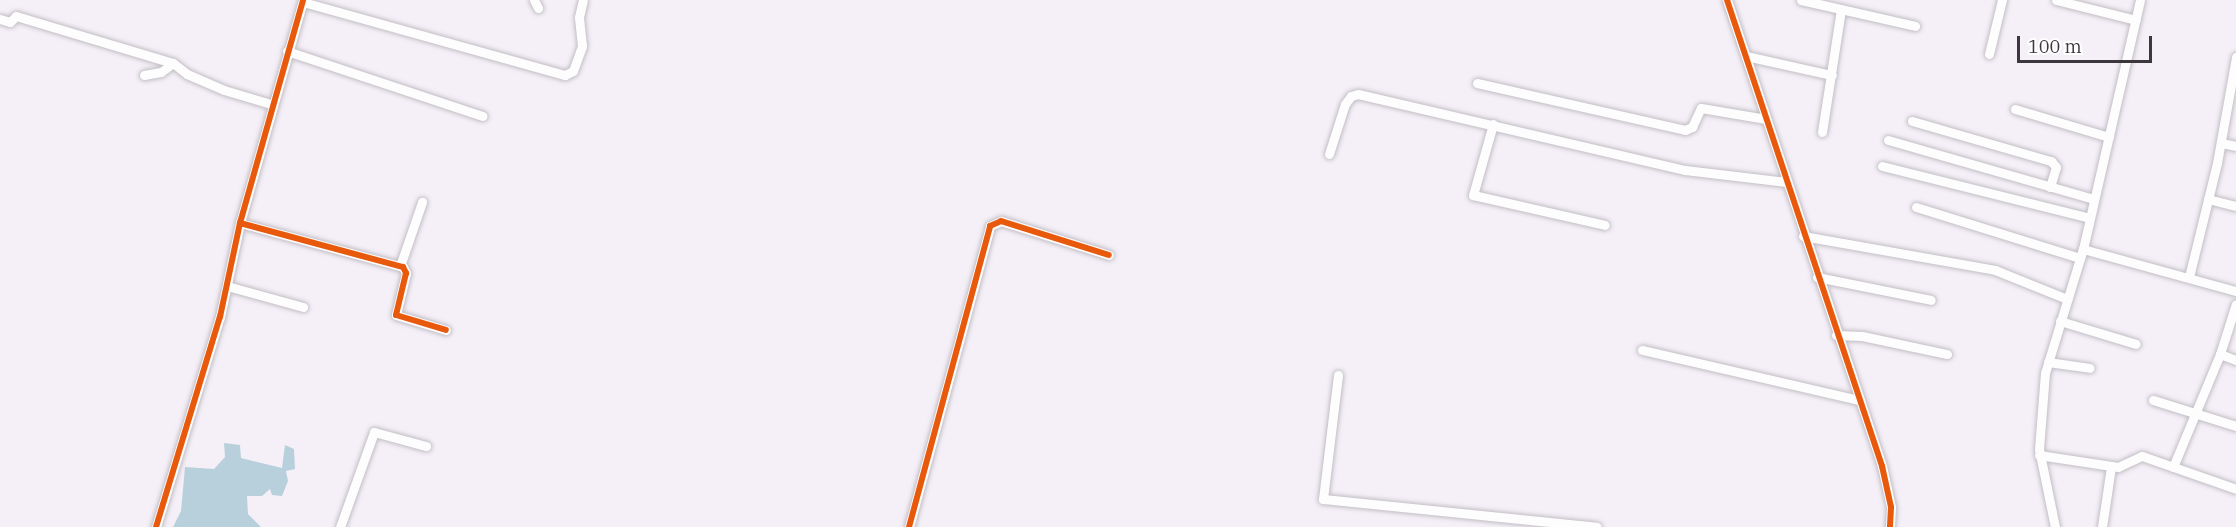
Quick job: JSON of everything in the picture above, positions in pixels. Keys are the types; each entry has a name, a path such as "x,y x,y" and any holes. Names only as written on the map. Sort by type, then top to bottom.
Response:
{"street":[{"path":"156,527 227,286 240,223 271,104 303,1 562,74 571,73 582,46 579,17 583,0"},
{"path":"1727,0 1803,236 1886,481 1890,527"},
{"path":"1802,0 1915,26"},
{"path":"1989,54 2002,0"},
{"path":"2056,0 2136,20"},
{"path":"2055,527 2051,496 2039,455 2048,362 2082,254 2140,0"},
{"path":"1822,132 1841,9"},
{"path":"0,19 10,22 16,16 173,63 187,74 224,90 271,104"},
{"path":"287,51 482,116"},
{"path":"1746,56 1832,75"},
{"path":"2189,277 2221,143 2236,57"},
{"path":"144,75 162,72 173,63"},
{"path":"1477,83 1685,130 1692,127 1701,108 1766,119"},
{"path":"1329,154 1345,104 1354,94 1493,123 1685,170 1786,182"},
{"path":"2015,109 2109,137"},
{"path":"1912,121 2051,161 2056,167 2050,187"},
{"path":"1493,123 1473,195 1605,225"},
{"path":"1888,141 2094,200"},
{"path":"2221,143 2236,146"},
{"path":"1882,166 2090,218"},
{"path":"2208,199 2236,206"},
{"path":"400,266 422,202"},
{"path":"1916,207 2082,254 2189,277 2236,291"},
{"path":"909,527 990,226 1001,222 1109,255"},
{"path":"240,223 400,266 406,273 396,315 446,330"},
{"path":"1803,236 1995,270 2067,299"},
{"path":"1817,277 1931,300"},
{"path":"227,286 303,307"},
{"path":"2173,467 2220,354 2236,304"},
{"path":"2060,321 2136,344"},
{"path":"1836,335 1854,334 1947,354"},
{"path":"1642,350 1859,400"},
{"path":"2220,354 2236,360"},
{"path":"2048,362 2090,368"},
{"path":"1338,375 1323,499 1597,527"},
{"path":"2153,400 2195,411 2236,426"},
{"path":"340,527 374,432 426,446"},
{"path":"2039,455 2111,467 2121,467 2138,456 2236,489"},
{"path":"2102,527 2111,467"}],"water":[{"path":"224,443 240,445 241,458 282,468 285,445 294,449 295,469 286,471 288,481 282,496 272,495 270,489 262,496 247,496 248,514 261,527 173,527 181,511 185,467 214,469 225,457"}],"cycle path":[{"path":"156,527 220,317 240,223 303,0"},
{"path":"1727,0 1882,466 1891,507 1890,527"},
{"path":"909,527 990,226 1001,221 1109,255"},
{"path":"240,223 403,267 406,273 396,315 446,330"}]}
